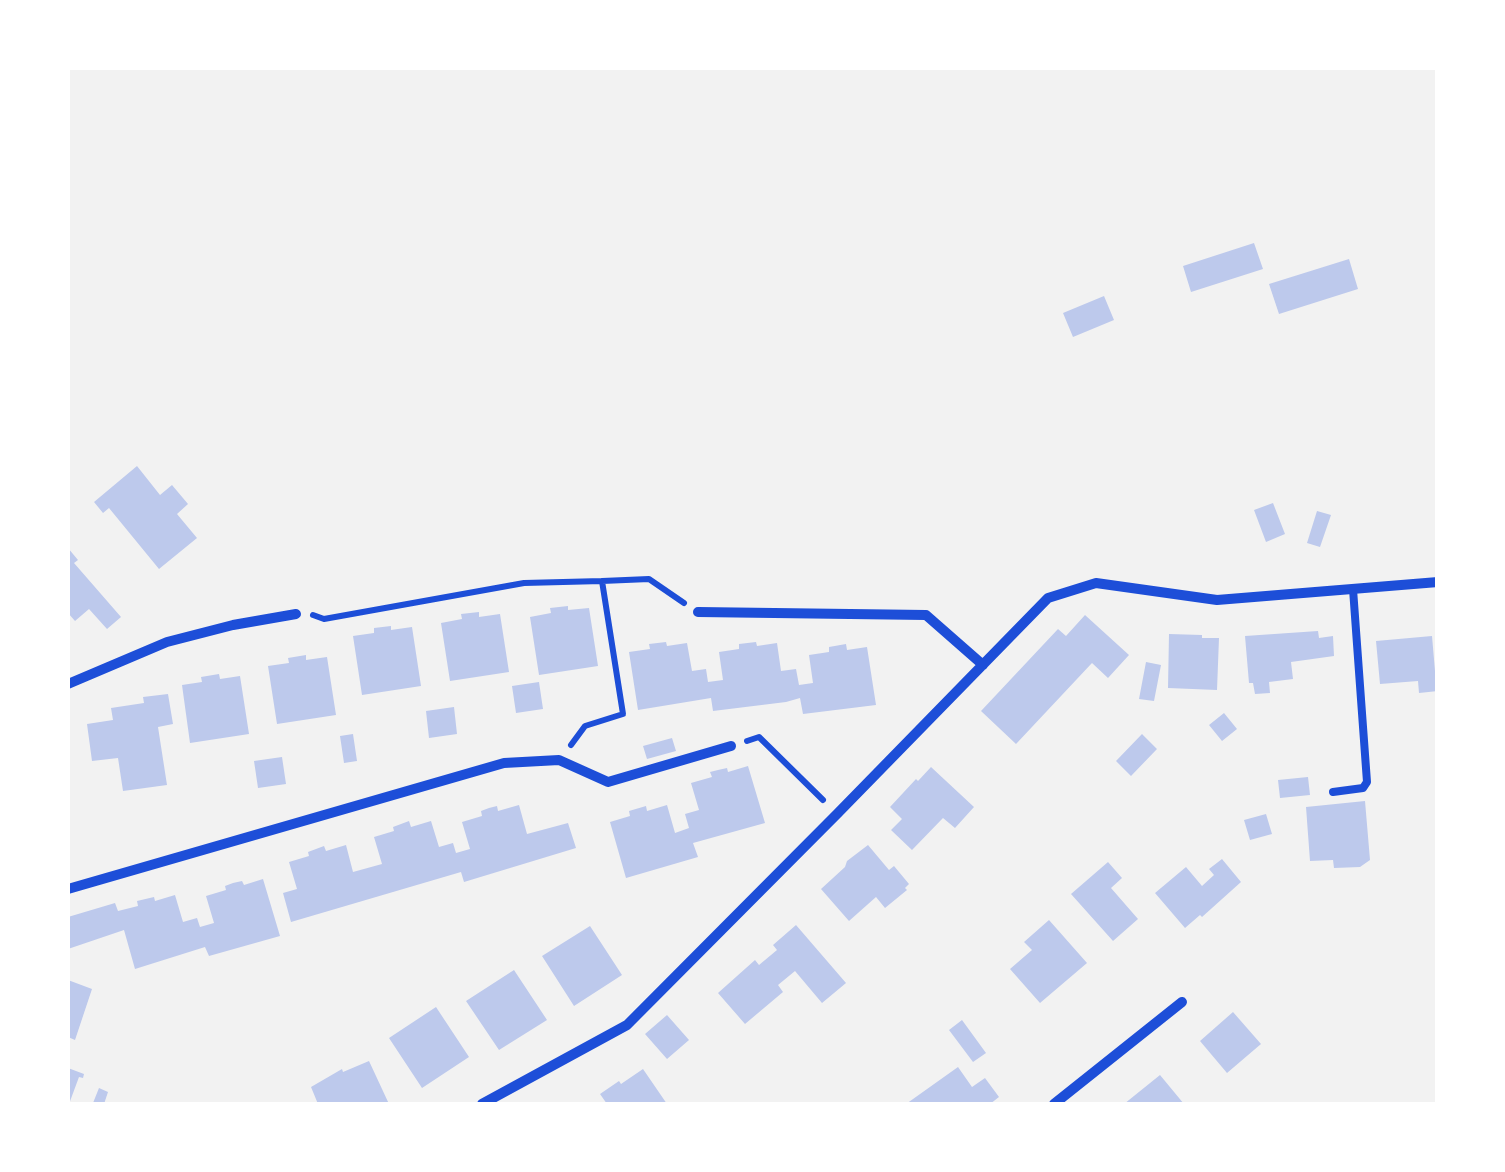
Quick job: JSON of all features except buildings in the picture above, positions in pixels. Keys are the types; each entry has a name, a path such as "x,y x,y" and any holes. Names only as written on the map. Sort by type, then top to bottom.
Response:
{"street":[{"path":"482,1104 627,1024 1048,598 1096,582 1217,600 1438,582"},
{"path":"698,612 926,615 983,665"},
{"path":"68,684 167,642 296,614"},
{"path":"68,889 504,764 560,760 608,782 731,746"},
{"path":"1054,1104 1182,1002"}],"lane":[{"path":"1333,792 1362,788 1368,782 1353,589"}],"path":[{"path":"296,614 324,619 524,583 649,579 698,612"},
{"path":"560,760 586,726 623,714 602,581"},
{"path":"731,746 760,738 838,814"}]}
